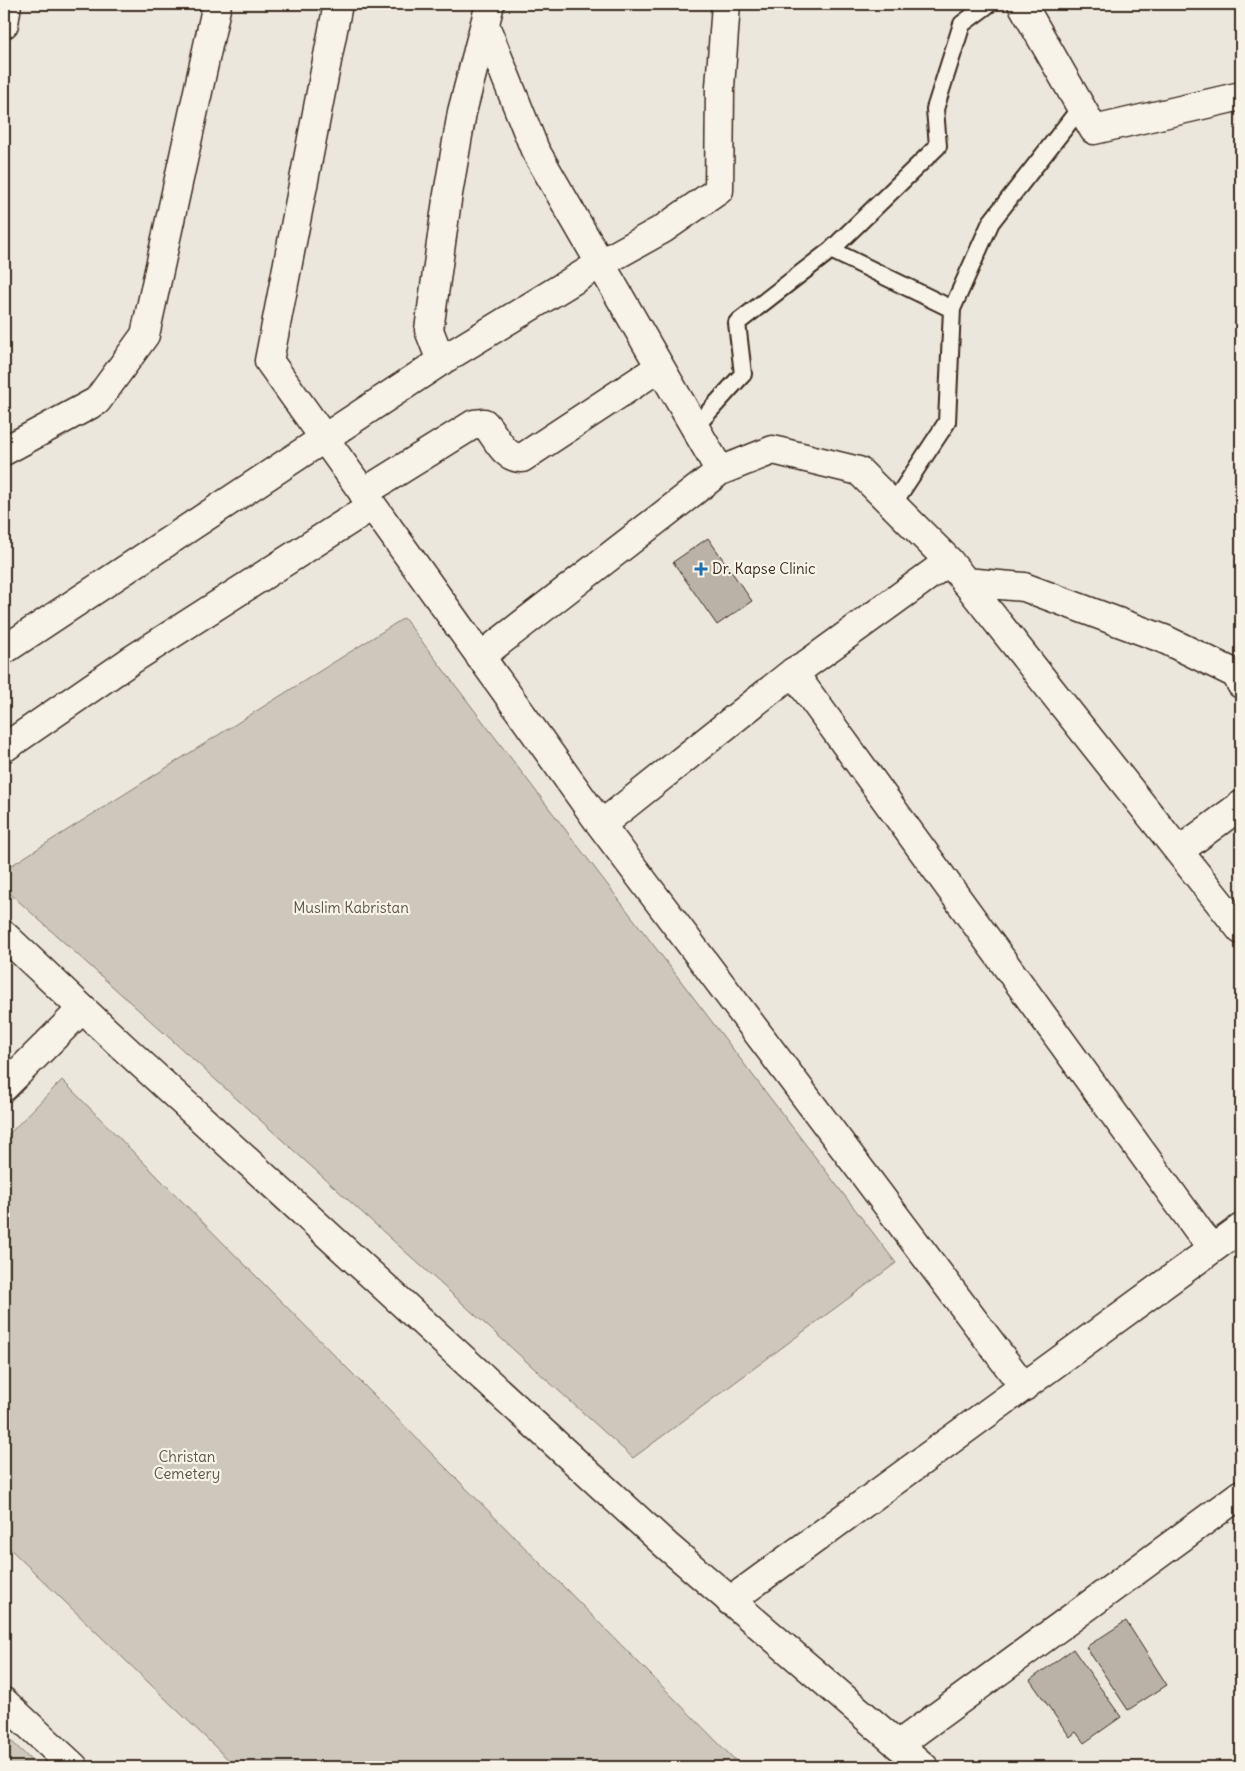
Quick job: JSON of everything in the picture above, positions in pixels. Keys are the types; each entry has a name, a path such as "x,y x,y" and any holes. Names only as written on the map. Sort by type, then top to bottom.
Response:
{"street":[{"path":"4,24 6,4"},
{"path":"4,451 97,400 145,335 217,4"},
{"path":"338,4 269,362 601,825 1024,1386"},
{"path":"4,650 441,360 600,264 663,229 719,190 720,87 726,4"},
{"path":"1022,4 1094,130 1241,96"},
{"path":"441,360 429,330 447,200 462,112 488,15"},
{"path":"488,15 535,150 720,472"},
{"path":"4,748 368,500 474,424 484,423 492,430 505,453 515,458 522,458 660,367"},
{"path":"480,657 720,472 773,450 860,471 949,561 1241,930"},
{"path":"601,825 793,672 807,664 949,561"},
{"path":"966,582 1024,588 1164,639 1236,674 1241,684"},
{"path":"793,672 1212,1249"},
{"path":"1179,851 1241,805"},
{"path":"4,936 667,1546 913,1760 1241,1494"},
{"path":"4,1087 82,1009"},
{"path":"730,1601 1241,1228"},
{"path":"4,1702 74,1767"}],"lane":[{"path":"695,427 743,374 737,323 831,250 938,146 935,109 962,24 989,4"},
{"path":"893,504 947,422 952,309 991,222 1081,107"},
{"path":"831,250 952,309"}],"green space":[{"name":"Muslim Kabristan","path":"404,618 896,1263 633,1458 4,888 4,870"},
{"name":"Christan Cemetery","path":"62,1080 742,1767 236,1767 4,1543 4,1139"},
{"path":"4,1734 38,1767 4,1767"}],"building":[{"path":"708,538 752,601 717,625 673,562"},
{"path":"1126,1621 1167,1685 1128,1710 1086,1647"},
{"path":"1073,1649 1121,1717 1084,1743 1076,1732 1070,1737 1030,1680"}],"place":[{"name":"Dr. Kapse Clinic","path":"701,569"}]}
